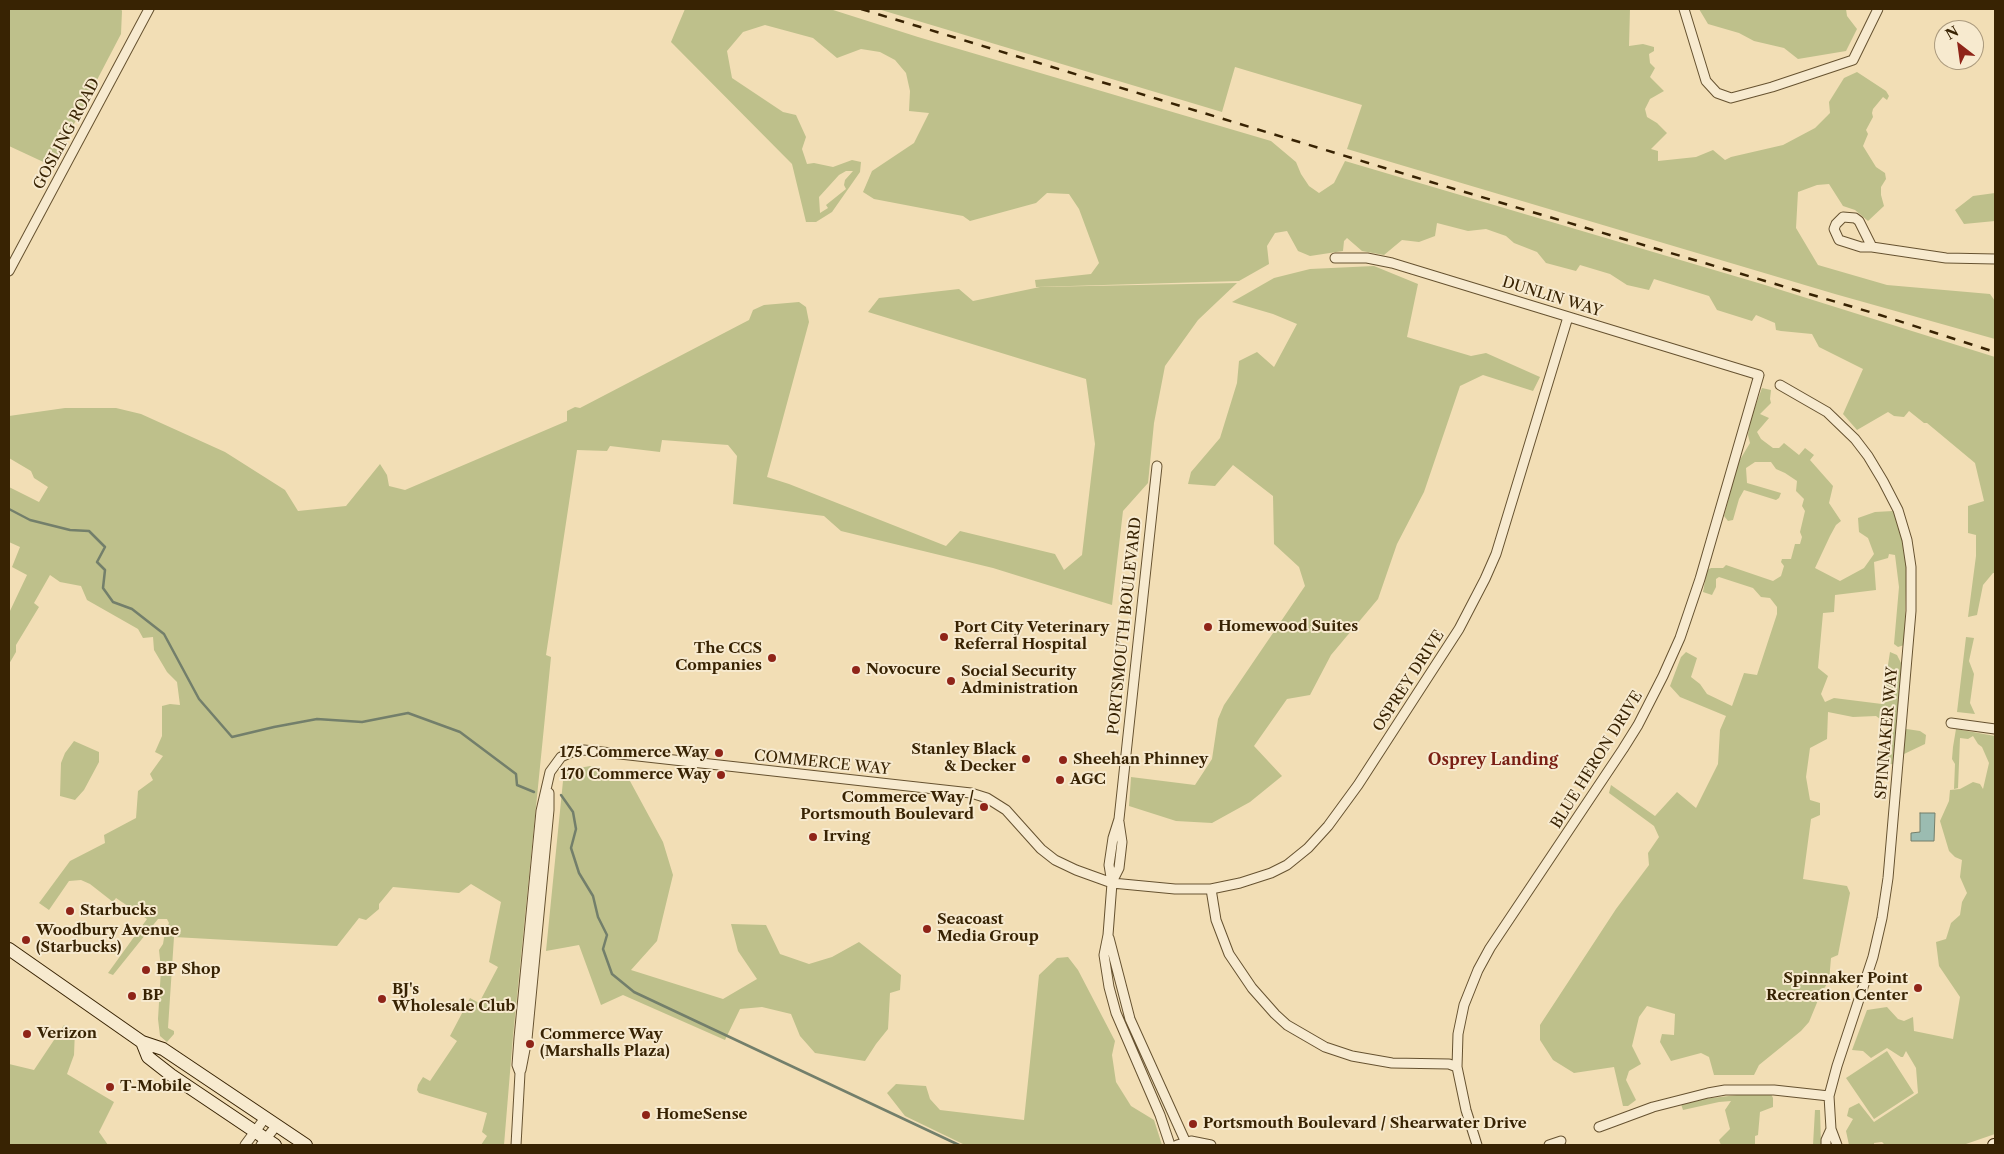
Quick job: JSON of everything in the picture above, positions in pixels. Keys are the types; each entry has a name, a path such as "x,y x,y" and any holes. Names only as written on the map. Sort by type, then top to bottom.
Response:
{"main road":[{"path":"9,949 142,1042 162,1049 306,1145"},
{"path":"142,1042 148,1057 191,1090 254,1132 267,1143"}],"street":[{"name":"GOSLING ROAD","path":"9,271 149,9"},
{"path":"1684,9 1706,80 1713,90 1724,96 1740,97 1852,60 1878,9"},
{"path":"1872,247 1946,258 1995,259"},
{"name":"DUNLIN WAY","path":"1335,258 1367,258 1392,263 1760,375"},
{"name":"OSPREY DRIVE","path":"1112,882 1175,889 1211,888 1240,884 1271,874 1287,865 1316,840 1358,785 1448,647 1485,579 1496,554 1568,317"},
{"name":"BLUE HERON DRIVE","path":"1477,1145 1466,1110 1457,1066 1460,1020 1478,970 1490,948 1623,749 1641,719 1670,660 1700,579 1760,375"},
{"name":"SPINNAKER WAY","path":"1780,385 1827,412 1855,439 1868,456 1884,481 1898,510 1907,540 1911,567 1911,611 1890,858 1884,902 1873,957 1829,1096 1831,1129 1837,1145"},
{"name":"PORTSMOUTH BOULEVARD","path":"1156,466 1119,820 1122,842 1119,868 1112,882 1108,935 1104,955 1116,1014 1160,1115 1170,1145"},
{"path":"1951,723 1995,729"},
{"name":"COMMERCE WAY","path":"516,1145 520,1073 517,1065 540,811 553,766 561,757 572,752 584,750 971,794 987,798 1006,810 1041,849 1055,860 1076,870 1112,882"},
{"path":"1211,888 1216,920 1229,954 1252,988 1274,1014 1287,1024 1325,1047 1352,1056 1392,1063 1449,1064 1457,1066"},
{"name":"PORTSMOUTH BOULEVARD","path":"1108,935 1130,1019 1183,1144"},
{"path":"1599,1127 1653,1107 1716,1091 1774,1090 1829,1096"},
{"path":"245,1145 265,1118"},
{"path":"267,1143 276,1126"},
{"name":"SPINNAKER WAY","path":"1826,1145 1831,1129"},
{"path":"1550,1145 1561,1141"},
{"path":"1183,1144 1195,1142 1211,1145"}],"green space":[{"path":"9,9 121,9 122,11 121,34 52,166 9,146"},
{"path":"685,9 830,9 918,37 1271,141 1296,162 1309,186 1319,193 1334,183 1345,161 1765,285 1995,357 1995,573 1983,585 1977,615 1968,617 1976,556 1976,535 1968,533 1968,506 1984,501 1975,463 1927,423 1924,423 1909,411 1904,417 1894,416 1888,412 1857,430 1843,414 1863,369 1819,347 1812,334 1776,330 1775,323 1756,315 1752,321 1717,310 1709,296 1654,279 1649,290 1627,285 1610,274 1580,265 1576,271 1546,263 1537,252 1514,243 1506,236 1486,229 1468,231 1437,223 1435,236 1419,242 1402,240 1384,255 1362,251 1347,238 1344,241 1343,251 1310,256 1298,251 1287,231 1275,233 1267,246 1269,264 1239,281 1036,287 1035,280 1091,274 1099,263 1079,209 1069,194 1047,193 1036,203 970,221 963,216 874,199 863,192 872,171 914,143 929,113 909,111 910,91 906,73 895,60 880,52 861,49 837,58 813,38 765,25 743,32 727,51 732,78 783,112 796,115 806,137 802,149 807,164 814,163 833,167 852,160 861,162 860,172 832,212 816,222 806,222 792,164 671,42","holes":["846,171 853,171 845,180 844,185 846,189 826,205 828,208 820,213 819,197 839,175"]},
{"path":"878,9 1630,9 1629,46 1643,44 1654,47 1654,51 1649,54 1650,63 1655,68 1650,77 1664,91 1650,99 1645,109 1647,117 1657,123 1667,133 1651,149 1658,151 1658,161 1696,157 1713,150 1725,160 1783,145 1815,128 1830,113 1829,102 1844,78 1857,72 1886,91 1889,96 1887,100 1883,97 1873,109 1873,117 1866,130 1868,134 1863,146 1876,167 1885,173 1886,179 1881,187 1884,206 1868,221 1855,210 1843,206 1829,184 1817,185 1798,192 1796,228 1818,265 1887,285 1990,294 1995,301 1995,339 1835,294 1347,149 1362,105 1235,67 1222,112"},
{"path":"1699,9 1846,9 1847,16 1857,29 1846,51 1798,59 1784,48 1754,41 1739,33 1708,24"},
{"path":"1995,193 1995,221 1964,224 1955,210 1973,196"},
{"path":"1374,266 1418,284 1407,337 1471,356 1486,353 1540,377 1533,391 1483,375 1460,386 1424,492 1397,544 1378,599 1331,655 1310,695 1287,699 1254,746 1282,776 1250,802 1212,823 1176,821 1129,806 1131,777 1195,785 1212,759 1218,719 1224,705 1305,586 1299,567 1274,544 1273,496 1233,465 1215,486 1188,484 1191,472 1220,438 1237,383 1239,361 1257,352 1274,367 1297,324 1273,314 1232,302 1274,278 1310,269"},
{"path":"1237,283 1198,320 1165,366 1154,423 1148,483 1123,511 1112,605 993,568 841,531 824,516 733,504 737,456 728,445 662,440 660,452 610,446 607,451 577,450 546,655 551,657 504,1145 481,1145 487,1136 482,1132 487,1113 419,1093 417,1090 423,1077 430,1081 457,1041 450,1036 470,998 479,1003 498,967 489,962 501,902 471,884 459,893 393,887 379,904 379,909 366,920 359,918 337,946 174,937 168,1028 174,1031 174,1034 167,1042 160,1036 158,1019 161,969 159,950 163,944 169,923 167,919 158,919 113,975 108,973 147,919 116,898 113,902 90,884 81,880 69,881 49,910 39,903 70,861 105,843 104,835 136,818 138,791 153,780 150,774 163,756 155,752 162,736 162,706 170,704 180,705 177,682 167,672 154,650 153,637 143,638 138,629 87,600 81,586 60,582 50,575 34,603 39,607 16,645 16,652 9,664 9,613 27,575 12,567 20,547 9,542 9,487 39,502 48,487 34,478 31,471 9,458 9,416 65,408 116,408 141,414 225,452 285,490 298,511 346,506 380,464 387,475 389,486 405,490 567,421 567,411 575,407 580,408 749,320 753,310 764,305 799,302 806,307 809,322 767,477 946,546 960,531 1055,554 1064,570 1082,555 1095,444 1086,379 868,312 879,298 959,289 973,301 1040,287"},
{"path":"1762,388 1771,390 1771,403 1760,414 1769,418 1757,432 1761,439 1773,448 1779,448 1784,443 1799,455 1805,448 1814,455 1810,460 1833,486 1829,503 1841,521 1836,525 1815,568 1840,581 1864,568 1874,554 1868,538 1859,532 1858,518 1875,512 1893,511 1898,520 1907,557 1904,645 1898,647 1894,644 1899,587 1895,555 1889,554 1888,558 1874,562 1876,590 1835,595 1834,612 1823,613 1818,668 1828,676 1821,694 1825,702 1834,698 1882,704 1890,652 1897,655 1903,667 1900,728 1920,731 1926,735 1925,744 1898,755 1893,764 1885,765 1888,725 1876,716 1853,717 1828,712 1827,739 1810,748 1806,777 1810,800 1820,803 1820,815 1811,819 1803,879 1847,886 1850,893 1838,955 1831,958 1829,981 1821,993 1809,1022 1801,1031 1759,1065 1754,1075 1714,1075 1709,1057 1701,1053 1671,1061 1660,1042 1662,1034 1674,1035 1675,1014 1647,1006 1639,1017 1632,1046 1641,1064 1629,1071 1626,1080 1636,1100 1628,1106 1623,1106 1614,1067 1574,1073 1553,1060 1540,1040 1540,1025 1616,909 1649,865 1648,853 1659,837 1654,826 1609,793 1611,785 1655,816 1677,792 1696,808 1718,764 1720,730 1726,716 1680,697 1670,686 1681,657 1686,652 1697,658 1691,677 1700,684 1707,694 1732,706 1744,673 1757,675 1777,614 1777,607 1770,598 1761,597 1753,588 1719,577 1716,579 1716,587 1712,595 1703,592 1707,570 1723,568 1726,565 1773,581 1781,576 1784,566 1781,562 1782,559 1791,559 1795,544 1800,544 1802,537 1800,532 1805,511 1802,506 1804,499 1796,491 1797,481 1776,469 1771,462 1755,462 1746,468 1747,483 1781,493 1779,498 1776,500 1744,490 1739,499 1733,520 1728,521 1724,516 1738,463 1750,443 1748,435 1750,421"},
{"path":"1966,637 1974,638 1969,661 1974,674 1970,703 1975,714 1957,712"},
{"path":"1956,729 1995,736 1995,1134 1963,1145 1885,1145 1882,1142 1874,1143 1874,1145 1849,1145 1846,1131 1853,1119 1847,1116 1849,1108 1859,1103 1874,1122 1918,1093 1916,1068 1906,1051 1903,1057 1901,1057 1887,1048 1871,1058 1863,1051 1852,1050 1867,1010 1887,1007 1898,1019 1904,1021 1913,1017 1914,1031 1953,1039 1960,997 1939,966 1936,942 1946,939 1951,923 1960,915 1962,902 1967,893 1960,877 1962,860 1955,857 1949,851 1940,821 1949,801 1950,790 1960,789 1973,782 1980,784 1983,789 1989,763 1982,747 1973,736 1968,739 1960,738 1958,788 1954,789 1955,764 1952,759"},
{"path":"74,741 99,752 99,762 84,790 75,800 60,796 61,763 65,753"},
{"path":"590,766 630,781 663,842 673,875 657,941 631,970 723,999 757,979 738,951 731,924 766,925 780,954 809,964 832,957 859,942 901,975 900,990 890,993 888,1029 865,1061 815,1053 800,1036 791,1014 762,1007 740,1009 725,1040 623,995 601,1005 579,945 546,951 564,771"},
{"path":"1068,957 1078,970 1115,1041 1112,1055 1116,1082 1131,1106 1154,1120 1162,1145 965,1145 905,1116 887,1093 896,1084 926,1086 930,1099 940,1110 1024,1120 1039,975 1057,958"},
{"path":"64,1025 75,1030 74,1055 67,1074 114,1102 99,1132 108,1145 9,1145 9,1064 34,1070"},
{"path":"1887,1051 1914,1093 1874,1119 1846,1078"},
{"path":"1745,1094 1771,1094 1773,1098 1773,1107 1760,1112 1755,1145 1721,1145 1719,1140 1730,1129 1725,1110 1731,1101 1683,1110 1681,1104 1704,1099"},
{"path":"1815,1110 1820,1110 1821,1145 1813,1145"}],"water":[{"path":"1920,813 1935,813 1934,841 1911,841 1911,833 1920,832"}],"waterway":[{"path":"9,509 30,520 70,530 89,531 105,547 97,562 105,570 103,588 113,602 132,609 164,634 199,699 232,737 317,719 362,722 408,713 460,732 516,774 517,785 534,792"},
{"path":"561,795 573,812 576,829 571,848 579,873 593,896 598,917 607,935 603,949 612,974 634,992 959,1145"}],"railway":[{"path":"861,9 1431,182 1880,315 1995,352"}],"place":[{"name":"Homewood Suites","path":"1208,627"},
{"name":"Port City Veterinary Referral Hospital","path":"944,637"},
{"name":"The CCS Companies","path":"772,658"},
{"name":"Novocure","path":"856,670"},
{"name":"Social Security Administration","path":"951,681"},
{"name":"175 Commerce Way","path":"719,753"},
{"name":"Stanley Black & Decker","path":"1026,759"},
{"name":"Sheehan Phinney","path":"1063,760"},
{"name":"170 Commerce Way","path":"721,775"},
{"name":"AGC","path":"1060,780"},
{"name":"Commerce Way / Portsmouth Boulevard","path":"984,807"},
{"name":"Irving","path":"813,837"},
{"name":"Starbucks","path":"70,911"},
{"name":"Seacoast Media Group","path":"927,929"},
{"name":"Woodbury Avenue (Starbucks)","path":"26,940"},
{"name":"BP Shop","path":"146,970"},
{"name":"Spinnaker Point Recreation Center","path":"1918,988"},
{"name":"BP","path":"132,996"},
{"name":"BJ's Wholesale Club","path":"382,999"},
{"name":"Verizon","path":"27,1034"},
{"name":"Commerce Way (Marshalls Plaza)","path":"530,1044"},
{"name":"T-Mobile","path":"110,1087"},
{"name":"HomeSense","path":"646,1115"},
{"name":"Portsmouth Boulevard / Shearwater Drive","path":"1193,1124"}],"district":[{"name":"Osprey Landing","path":"1493,760"}]}
